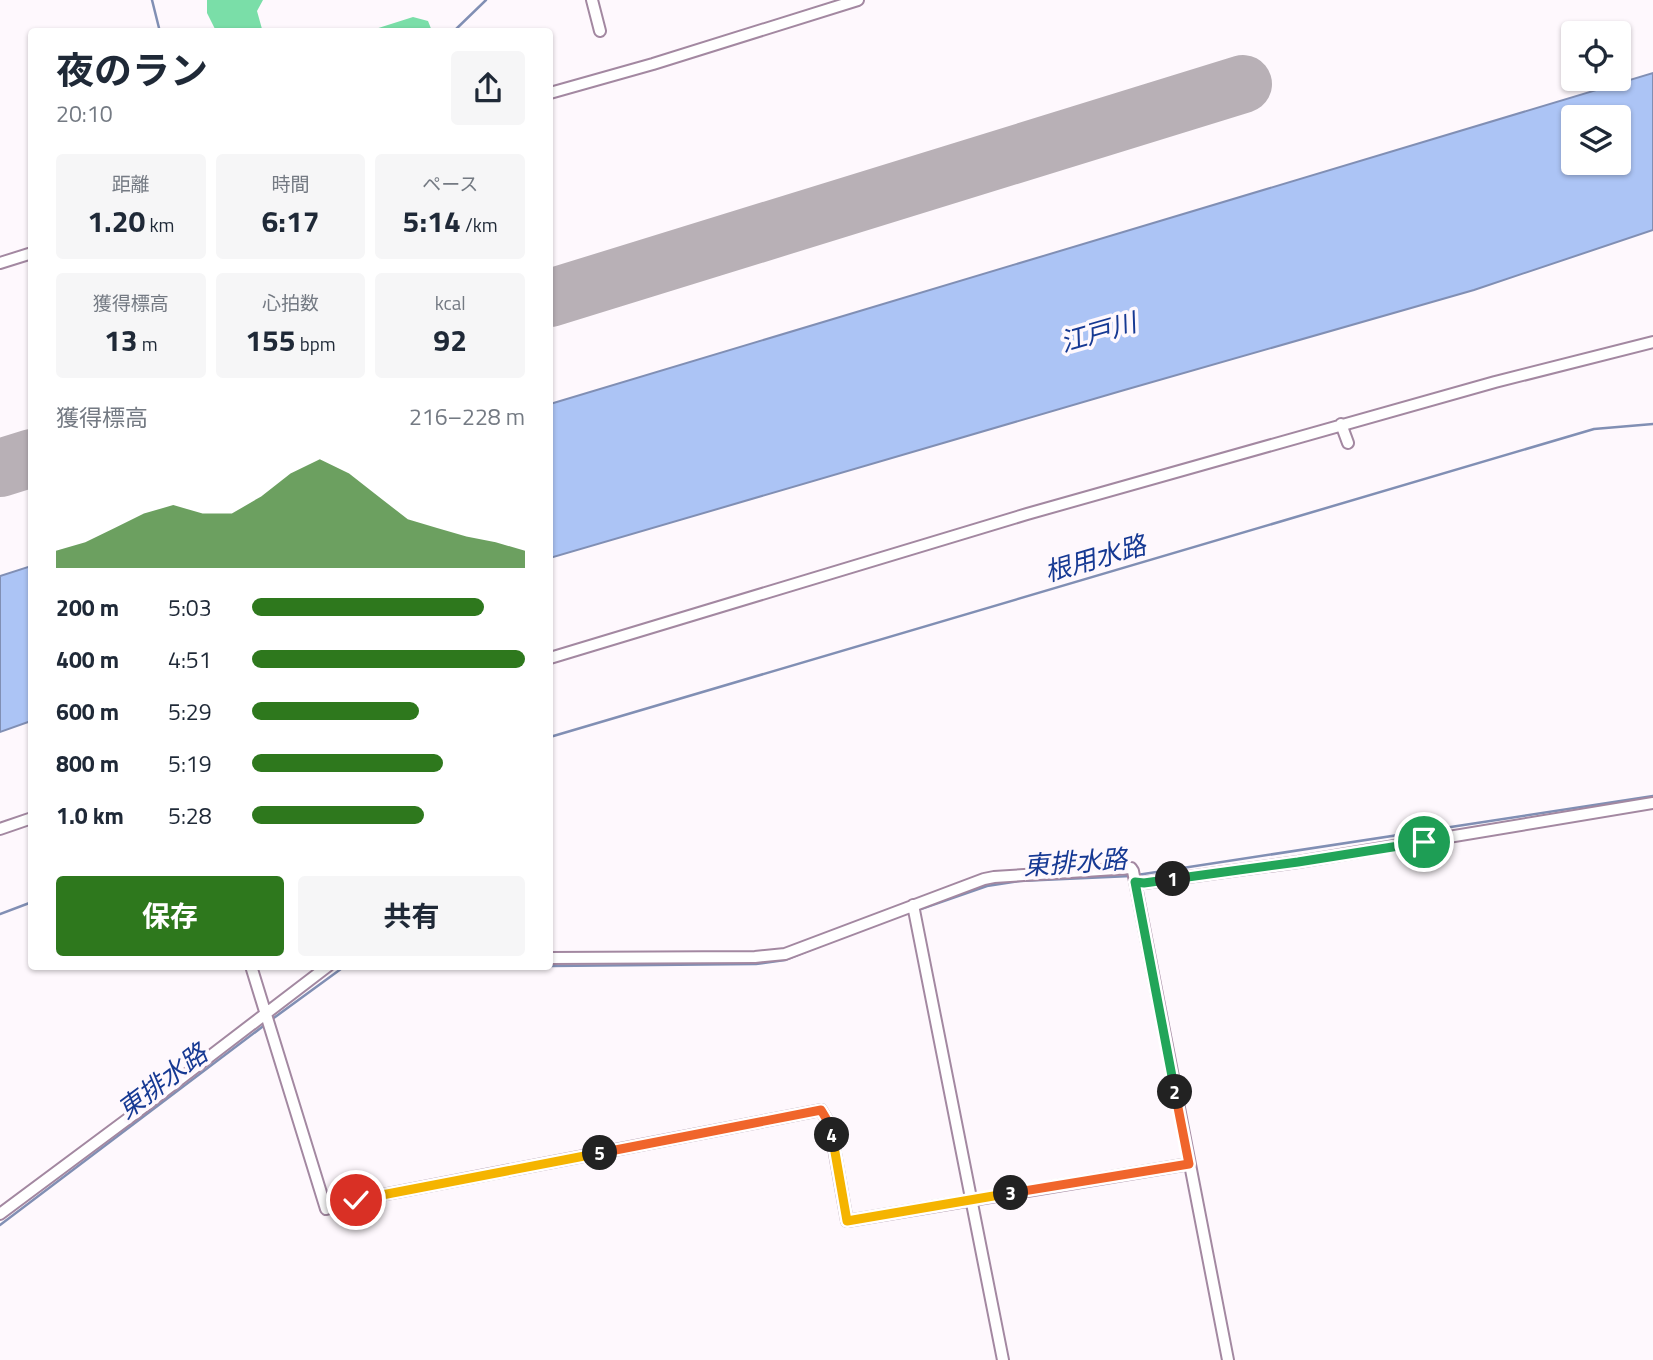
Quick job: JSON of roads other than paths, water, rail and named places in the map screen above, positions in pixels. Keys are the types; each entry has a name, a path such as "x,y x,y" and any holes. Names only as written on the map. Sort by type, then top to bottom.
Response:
{"street":[{"path":"592,0 600,31"},
{"path":"553,92 858,0"},
{"path":"0,263 28,254"},
{"path":"553,657 1027,514 1341,424 1653,342"},
{"path":"1341,424 1348,443"},
{"path":"1134,877 1144,883 1298,862 1653,803"},
{"path":"0,829 28,819"},
{"path":"553,958 755,957 785,954 994,877 1131,868 1228,1360"},
{"path":"913,905 1003,1360"},
{"path":"252,970 326,1209 356,1200 821,1110 830,1125 847,1221 1189,1164"},
{"path":"0,1213 323,970"}],"water":[{"name":"江戸川","path":"1653,73 1653,230 1474,290 553,557 553,403 1593,91 1631,91 1631,80"},
{"path":"28,567 28,722 0,732 0,576"}],"waterway":[{"path":"152,0 159,28"},
{"path":"457,28 486,0"},
{"name":"根用水路","path":"553,736 1594,429 1653,424"},
{"name":"東排水路","path":"1137,875 1653,796"},
{"name":"東排水路","path":"918,910 987,886 1020,881 1131,876"},
{"name":"根用水路","path":"0,914 28,904"},
{"name":"東排水路","path":"553,966 756,964 785,960 820,946"},
{"name":"東排水路","path":"271,1020 340,970"},
{"name":"東排水路","path":"0,1225 266,1024"}]}
